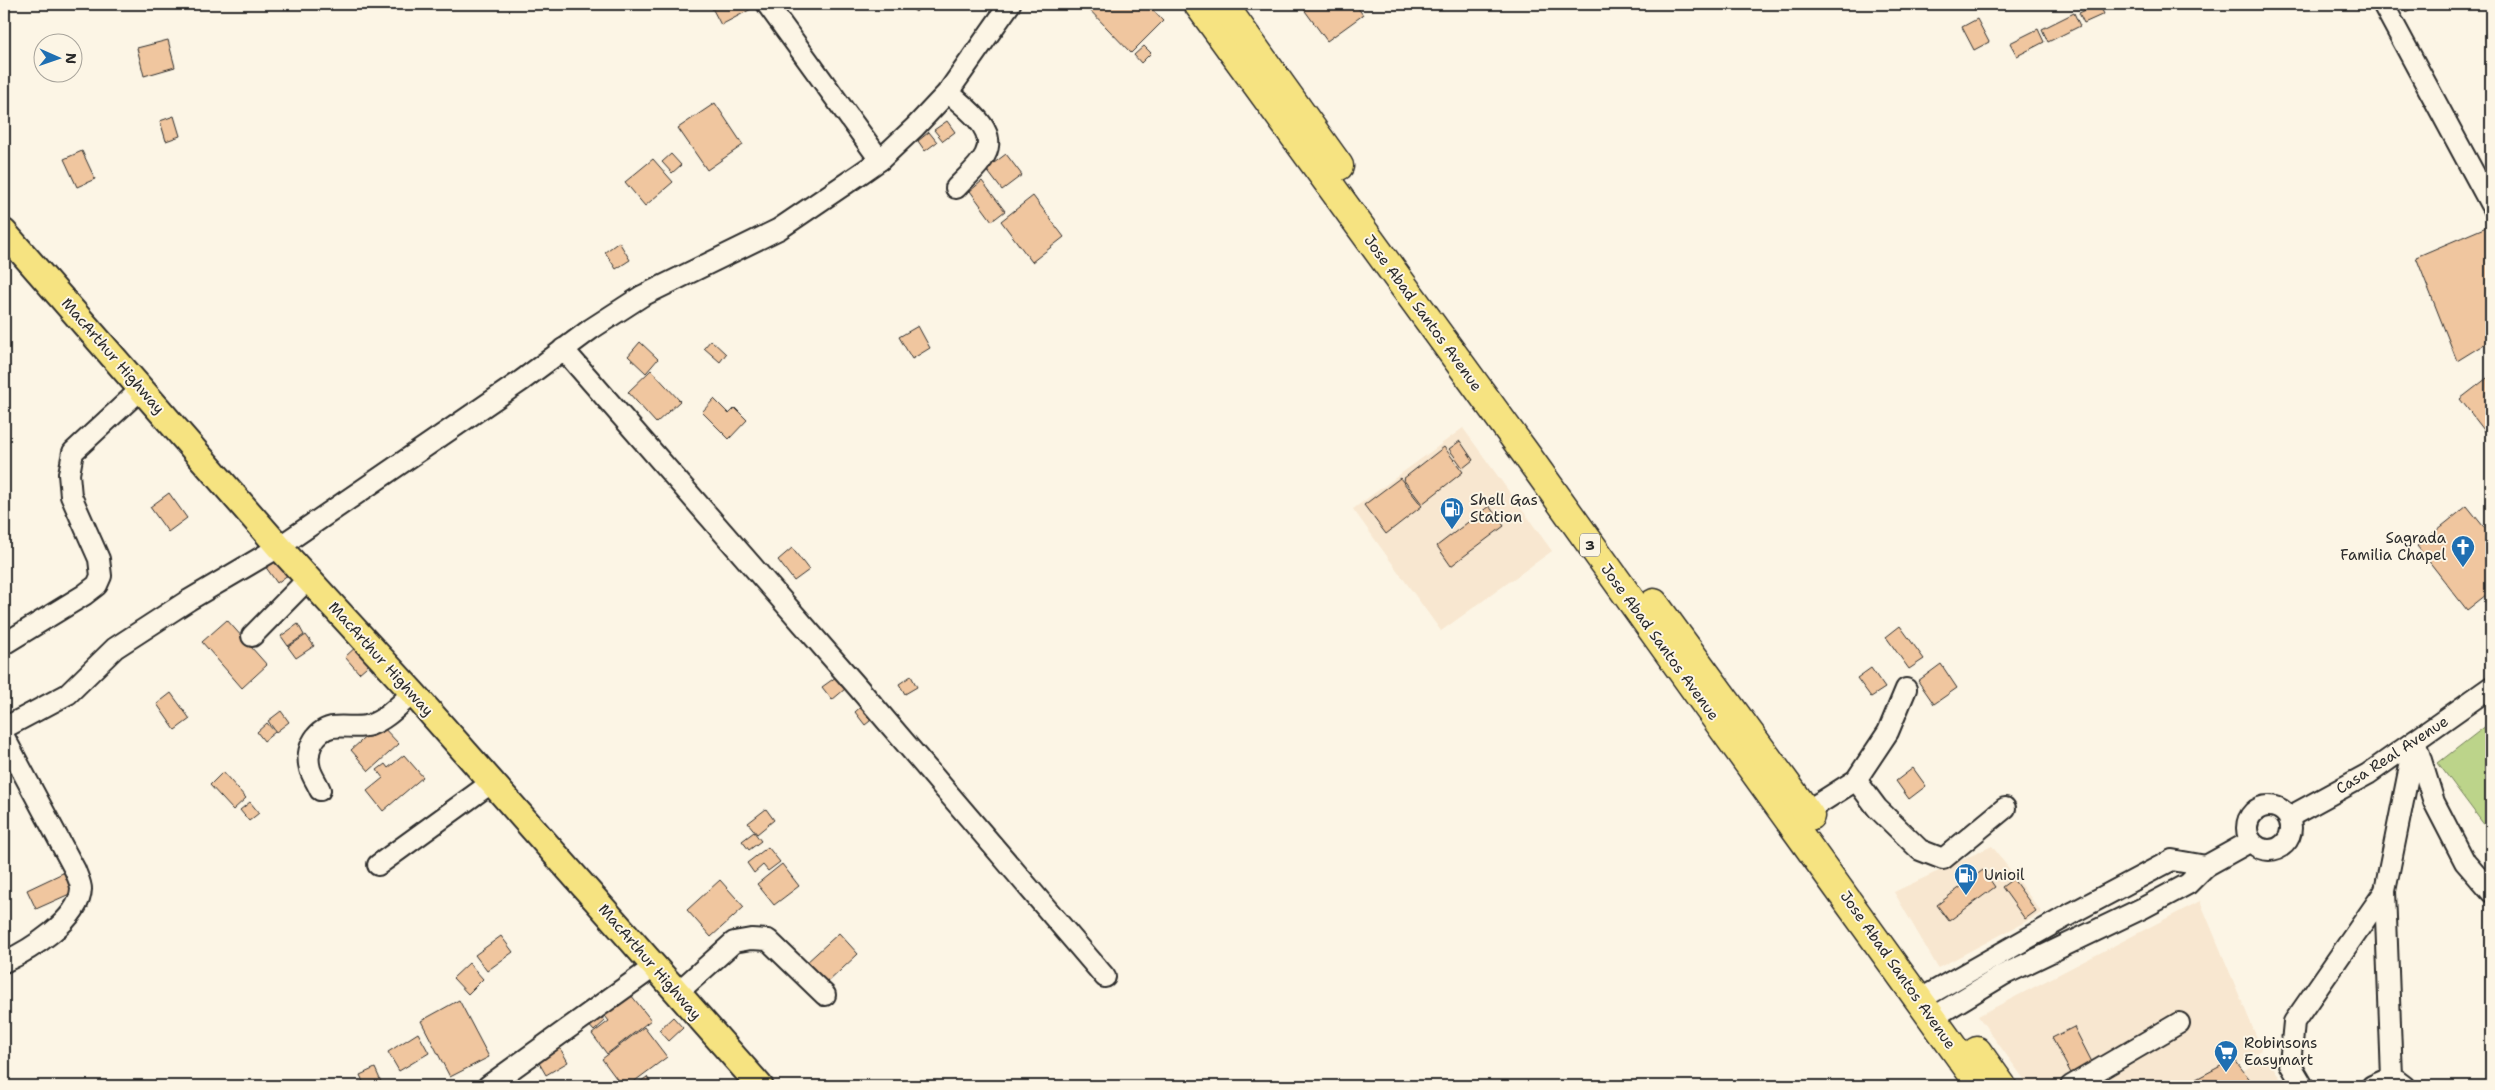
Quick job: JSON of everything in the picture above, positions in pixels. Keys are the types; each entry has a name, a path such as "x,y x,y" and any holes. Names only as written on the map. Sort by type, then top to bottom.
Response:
{"highway":[{"name":"Jose Abad Santos Avenue","path":"1198,4 1799,816"},
{"name":"Jose Abad Santos Avenue","path":"1222,4 1637,580 1799,816 1933,1004 2002,1086"},
{"name":"Jose Abad Santos Avenue","path":"1933,1004 1981,1086"}],"main road":[{"name":"MacArthur Highway","path":"4,232 279,547 413,693 760,1086"}],"street":[{"path":"767,4 880,160"},
{"path":"4,728 68,694 115,648 189,600 279,547 642,296 779,229 880,160 948,92 1010,4"},
{"path":"2383,4 2491,205"},
{"path":"948,92 983,124 988,140 986,155 956,188"},
{"path":"563,349 862,691 1105,977"},
{"path":"4,644 84,595 97,584 101,576 99,559 93,541 71,496 69,474 74,452 141,389"},
{"path":"252,636 308,579"},
{"name":"Casa Real Avenue","path":"2289,817 2368,774 2491,687"},
{"path":"1799,816 1856,780 1888,732 1906,689"},
{"path":"320,790 310,768 310,749 314,737 322,730 334,727 368,726 379,721 413,693"},
{"path":"4,737 75,870 81,888 78,904 68,918 24,953 4,962"},
{"path":"2372,1086 2398,1082 2386,891 2415,741"},
{"path":"2415,741 2434,802 2465,862 2491,892"},
{"path":"1856,780 1877,808 1920,850 1943,859 2005,808"},
{"path":"378,865 491,783"},
{"path":"2276,807 2289,817 2292,827 2290,838 2283,846 2272,851 2261,849 2251,841 2248,823 2252,814 2261,808 2276,807"},
{"path":"1988,972 2022,966 2090,935 2188,884 2206,866 2251,841"},
{"path":"1933,1004 1988,972 2010,947 2172,860 2206,866"},
{"path":"2124,886 2143,908"},
{"path":"2303,1086 2290,1064 2294,1022 2386,891"},
{"path":"2074,912 2090,935"},
{"path":"678,993 734,942 751,939 768,940 825,995"},
{"path":"2010,947 2022,966"},
{"path":"489,1086 655,966"},
{"path":"2071,1086 2179,1023"}],"shaded area":[{"name":"Shell Gas Station","path":"1463,428 1552,551 1441,631 1353,509"},
{"path":"1992,846 2042,913 1938,968 1894,892"},
{"path":"2200,901 2262,1050 2201,1086 2029,1086 1978,1016"},
{"path":"2267,1057 2285,1086 2216,1086"}],"green space":[{"path":"2491,722 2491,834 2438,763"}],"building":[{"path":"710,4 751,4 753,8 721,25"},
{"path":"906,4 924,4 916,12"},
{"path":"1084,4 1147,4 1163,21 1131,53"},
{"path":"1300,4 1355,4 1363,15 1327,41"},
{"path":"2099,4 2104,14 2084,23 2079,13"},
{"path":"2402,4 2419,4 2406,12"},
{"path":"2074,13 2080,26 2048,42 2042,29"},
{"path":"1977,19 1989,42 1974,50 1962,27"},
{"path":"2038,29 2044,42 2017,56 2010,43"},
{"path":"168,40 175,67 144,76 137,48"},
{"path":"1144,46 1151,53 1141,63 1134,55"},
{"path":"715,103 743,145 707,170 678,128"},
{"path":"174,116 180,136 166,141 160,121"},
{"path":"947,121 955,132 943,141 934,130"},
{"path":"929,132 937,142 925,151 918,141"},
{"path":"82,151 95,179 77,187 64,159"},
{"path":"671,154 681,165 672,173 662,162"},
{"path":"1006,154 1022,175 1002,190 986,169"},
{"path":"653,159 673,182 645,206 625,182"},
{"path":"982,181 1005,211 992,221 970,191"},
{"path":"1033,196 1064,237 1032,262 1001,221"},
{"path":"2491,225 2491,340 2457,361 2416,257"},
{"path":"619,242 630,260 616,269 605,252"},
{"path":"918,326 930,348 912,359 899,337"},
{"path":"711,340 726,354 720,362 704,348"},
{"path":"640,342 658,359 646,373 628,356"},
{"path":"651,370 680,401 656,423 628,392"},
{"path":"2491,375 2491,439 2460,399"},
{"path":"714,399 729,414 735,408 747,420 729,439 702,412"},
{"path":"1460,441 1473,460 1463,468 1449,449"},
{"path":"1444,447 1463,472 1422,504 1403,479"},
{"path":"1400,478 1422,506 1386,534 1364,505"},
{"path":"169,493 187,518 168,532 150,507"},
{"path":"1489,506 1504,526 1451,566 1437,546"},
{"name":"Sagrada Familia Chapel","path":"2467,506 2491,536 2491,591 2467,610 2417,546"},
{"path":"792,548 809,570 794,581 778,560"},
{"path":"277,557 289,574 277,583 265,566"},
{"path":"227,620 267,665 242,688 202,642"},
{"path":"298,624 304,635 288,646 281,636"},
{"path":"1900,626 1924,659 1909,669 1886,637"},
{"path":"306,635 314,646 296,658 288,647"},
{"path":"359,644 373,661 359,673 345,657"},
{"path":"1941,664 1957,688 1934,704 1918,681"},
{"path":"1871,668 1885,688 1871,697 1857,678"},
{"path":"911,676 917,687 905,694 899,684"},
{"path":"836,677 845,689 832,700 822,687"},
{"path":"171,693 190,719 175,730 157,704"},
{"path":"865,703 875,717 865,725 855,712"},
{"path":"281,711 289,722 276,732 268,721"},
{"path":"267,723 275,732 264,741 257,732"},
{"path":"380,724 399,744 369,771 351,750"},
{"path":"404,755 423,777 383,811 367,791 383,778 377,770 385,764 388,768"},
{"path":"1913,768 1926,786 1909,799 1896,781"},
{"path":"223,772 246,798 233,810 210,785"},
{"path":"250,802 259,813 249,821 240,810"},
{"path":"766,809 774,820 757,834 748,823"},
{"path":"754,832 761,841 749,850 742,841"},
{"path":"768,847 780,862 768,871 763,865 754,873 747,863"},
{"path":"782,864 799,886 774,905 757,884"},
{"name":"Unioil","path":"1983,870 1995,887 1949,921 1937,905"},
{"path":"65,872 74,892 36,909 27,890"},
{"path":"2013,879 2036,911 2025,919 2002,887"},
{"path":"720,880 744,907 711,937 687,910"},
{"path":"839,933 858,954 826,984 806,963"},
{"path":"501,936 513,952 487,971 475,955"},
{"path":"469,963 483,979 468,994 453,978"},
{"path":"627,990 651,1020 607,1054 592,1034 609,1021 601,1011"},
{"path":"459,1000 489,1057 450,1077 421,1021"},
{"path":"597,1012 605,1021 594,1031 586,1022"},
{"path":"673,1017 683,1028 669,1041 659,1030"},
{"path":"644,1027 667,1057 628,1086 622,1086 602,1059"},
{"path":"2074,1027 2093,1064 2072,1075 2052,1038"},
{"path":"418,1033 429,1053 399,1071 388,1052"},
{"path":"557,1043 568,1062 546,1075 535,1056"},
{"name":"Robinsons Easymart","path":"2234,1059 2255,1086 2183,1086"},
{"path":"375,1068 383,1086 365,1086 360,1075"},
{"path":"647,1077 653,1086 634,1086"}],"place":[{"name":"Shell Gas Station","path":"1452,530"},
{"name":"Sagrada Familia Chapel","path":"2463,568"},
{"name":"Unioil","path":"1966,896"},
{"name":"Robinsons Easymart","path":"2226,1073"}]}
